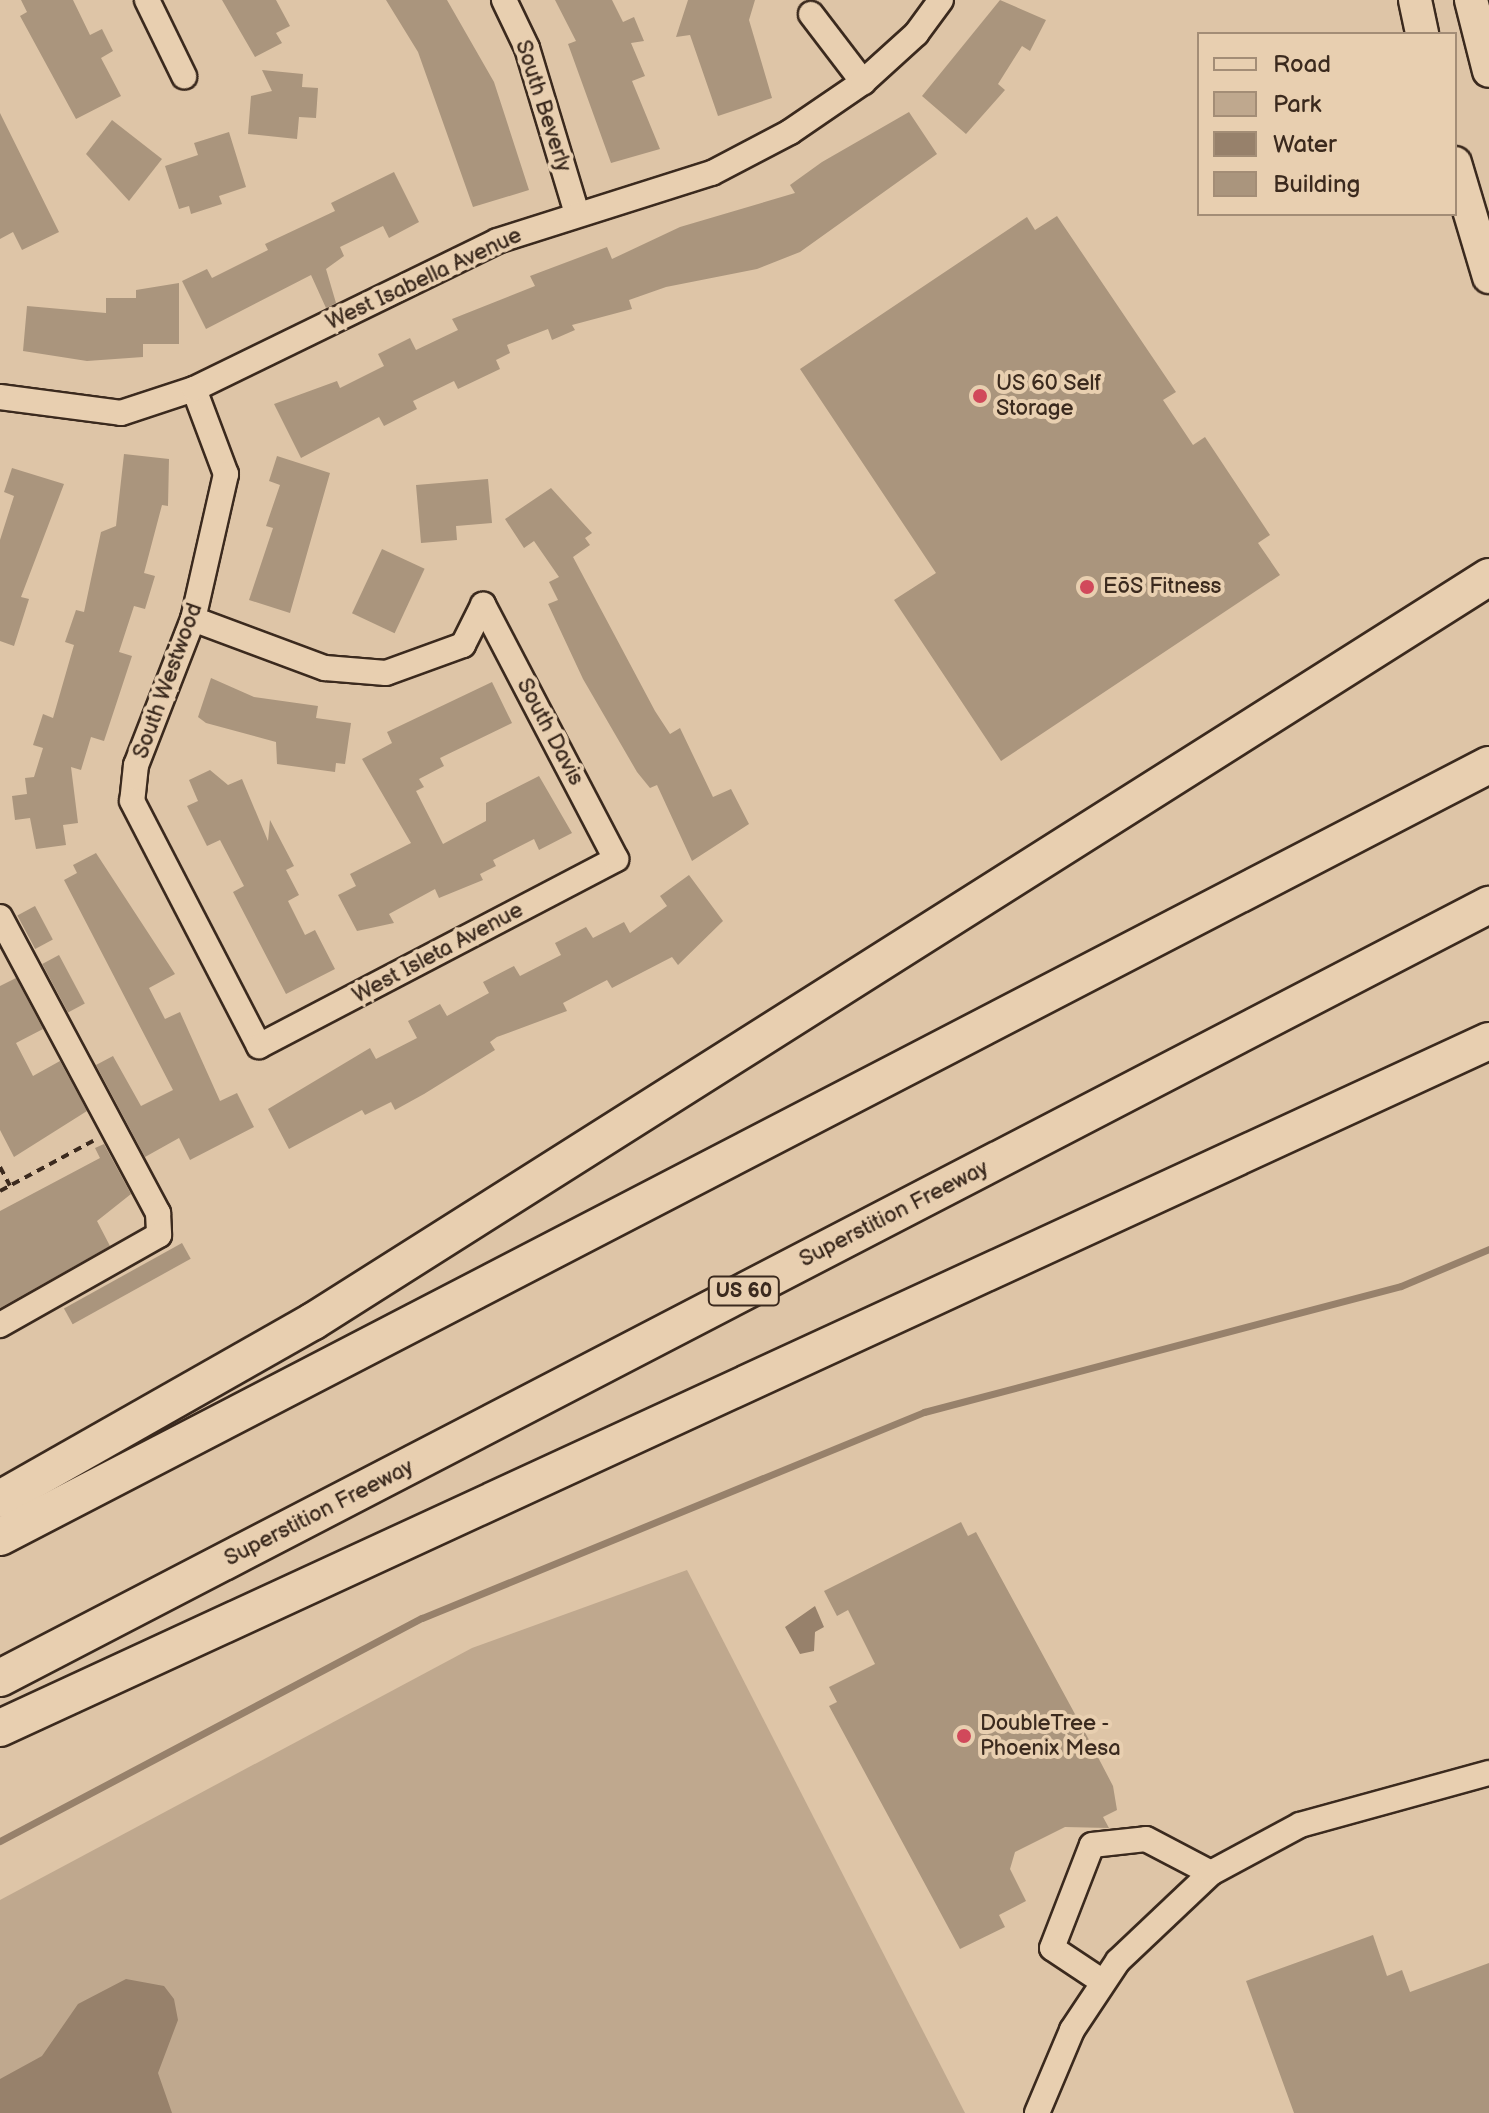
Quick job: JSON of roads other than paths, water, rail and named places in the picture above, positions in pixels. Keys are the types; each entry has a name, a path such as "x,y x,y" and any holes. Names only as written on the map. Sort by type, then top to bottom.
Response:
{"highway":[{"path":"0,1499 312,1322 1489,577"},
{"path":"0,1537 1489,765"},
{"name":"Superstition Freeway","path":"0,1678 1489,905"},
{"path":"0,1728 1489,1041"}],"main road":[{"path":"1415,0 1422,32"},
{"path":"1471,0 1489,71"},
{"path":"1457,170 1489,277"}],"street":[{"path":"147,0 184,76"},
{"name":"South Beverly","path":"504,0 527,48 577,214"},
{"name":"West Isabella Avenue","path":"0,397 121,413 194,389 497,241 712,173 790,132 863,82 916,34 941,0"},
{"path":"811,14 863,82"},
{"name":"South Westwood","path":"194,389 226,474 193,619 136,765 132,801 259,1046"},
{"name":"South Davis","path":"193,619 325,668 386,673 463,645 483,605 616,859"},
{"name":"West Isleta Avenue","path":"259,1046 616,859"},
{"path":"0,917 158,1213 159,1235 0,1325"},
{"path":"1037,2113 1072,2030 1103,1982 1143,1934 1211,1873 1311,1821 1489,1773"},
{"path":"1103,1982 1052,1948 1092,1845 1146,1839 1211,1873"}],"water":[{"path":"815,1606 824,1627 815,1632 814,1651 800,1654 785,1627"},
{"path":"126,1979 164,1986 174,1999 178,2020 158,2073 172,2113 0,2113 0,2079 42,2056 78,2004"}],"waterway":[{"path":"0,1841 422,1618 924,1412 1401,1286 1489,1249"}],"place":[{"name":"US 60 Self Storage","path":"980,396"},
{"name":"EōS Fitness","path":"1087,587"},
{"name":"DoubleTree - Phoenix Mesa","path":"964,1736"}]}
